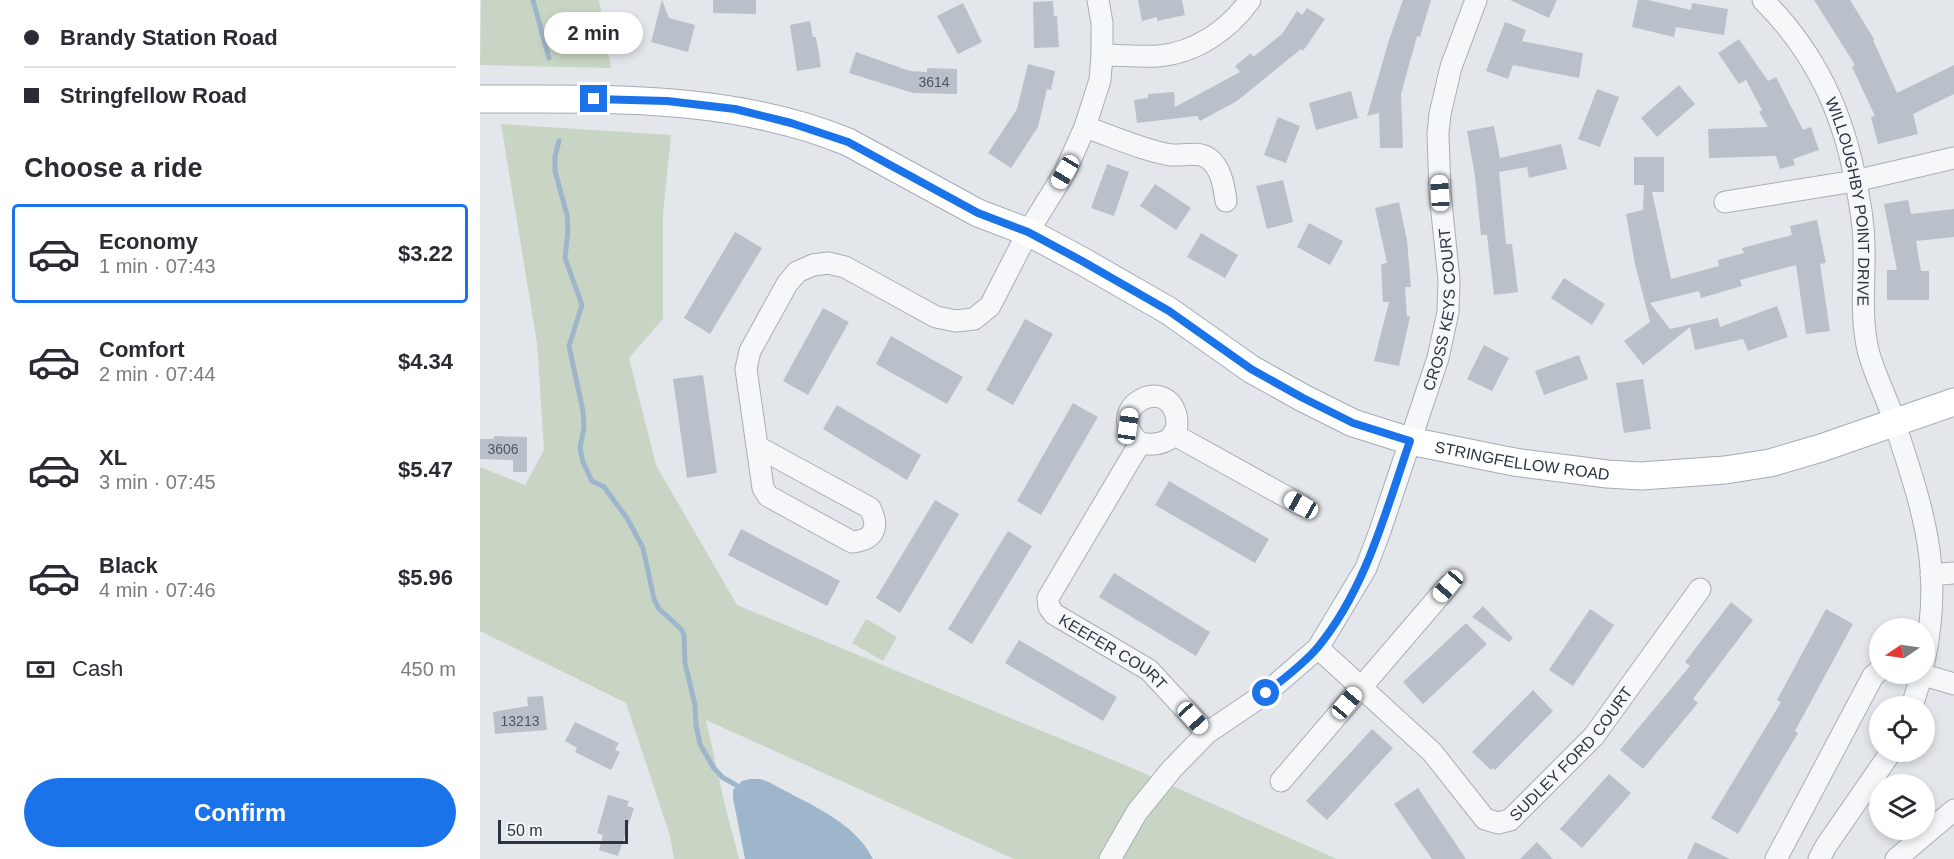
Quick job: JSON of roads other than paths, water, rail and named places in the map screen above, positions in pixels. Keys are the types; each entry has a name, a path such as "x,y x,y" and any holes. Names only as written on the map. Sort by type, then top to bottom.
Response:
{"main road":[{"name":"STRINGFELLOW ROAD","path":"480,99 667,101 735,109 825,133 848,142 978,213 1028,232 1169,311 1251,369 1303,398 1353,423 1410,441 1514,462 1607,474 1641,476 1725,470 1770,463 1954,402"}],"street":[{"path":"758,447 870,508 876,519 873,533 865,541 852,542 768,496 763,488 746,369 747,359 787,284 797,273 813,265 828,263 845,267 936,317 956,321 974,319 990,306 1028,232 1065,172 1085,127 1100,80 1102,23 1098,0"},
{"path":"1102,55 1158,56 1187,49 1224,29 1250,0"},
{"name":"CROSS KEYS COURT","path":"1110,859 1123,834 1152,792 1172,769 1207,734 1266,693 1318,648 1366,568 1438,357 1448,312 1448,268 1437,133 1451,66 1476,0"},
{"name":"WILLOUGHBY POINT DRIVE","path":"1763,0 1792,34 1824,81 1840,118 1850,151 1863,226 1863,315 1867,342 1923,522 1930,558 1930,618"},
{"path":"1085,127 1162,153 1198,154 1207,158 1224,183 1226,201"},
{"path":"1725,202 1856,181 1954,158"},
{"path":"1155,396 1166,400 1174,409 1177,421 1173,434 1165,443 1153,445 1140,443 1131,435 1128,426 1129,414 1135,403 1144,397 1155,396"},
{"path":"1173,434 1301,505"},
{"name":"KEEFER COURT","path":"1140,443 1048,598 1049,607 1054,614 1149,670 1207,734"},
{"path":"1931,575 1954,573"},
{"path":"1281,781 1448,586"},
{"name":"SUDLEY FORD COURT","path":"1318,648 1432,752 1485,819 1498,823 1510,820 1594,736 1700,589"},
{"path":"1935,678 1954,684"},
{"path":"1776,859 1869,684"},
{"path":"1819,859 1884,762"},
{"path":"1896,859 1954,810"}],"water":[{"path":"750,779 769,782 841,823 865,845 873,859 745,859 733,790 742,781"}],"waterway":[{"path":"533,0 549,58"},
{"path":"559,141 555,156 555,171 567,215 565,258 582,305 569,346 583,411 584,427 580,448 583,462 592,481 604,487 627,518 643,548 654,599 659,609 681,629 684,635 685,663 695,705 700,744 713,767 722,777 736,785"}]}
